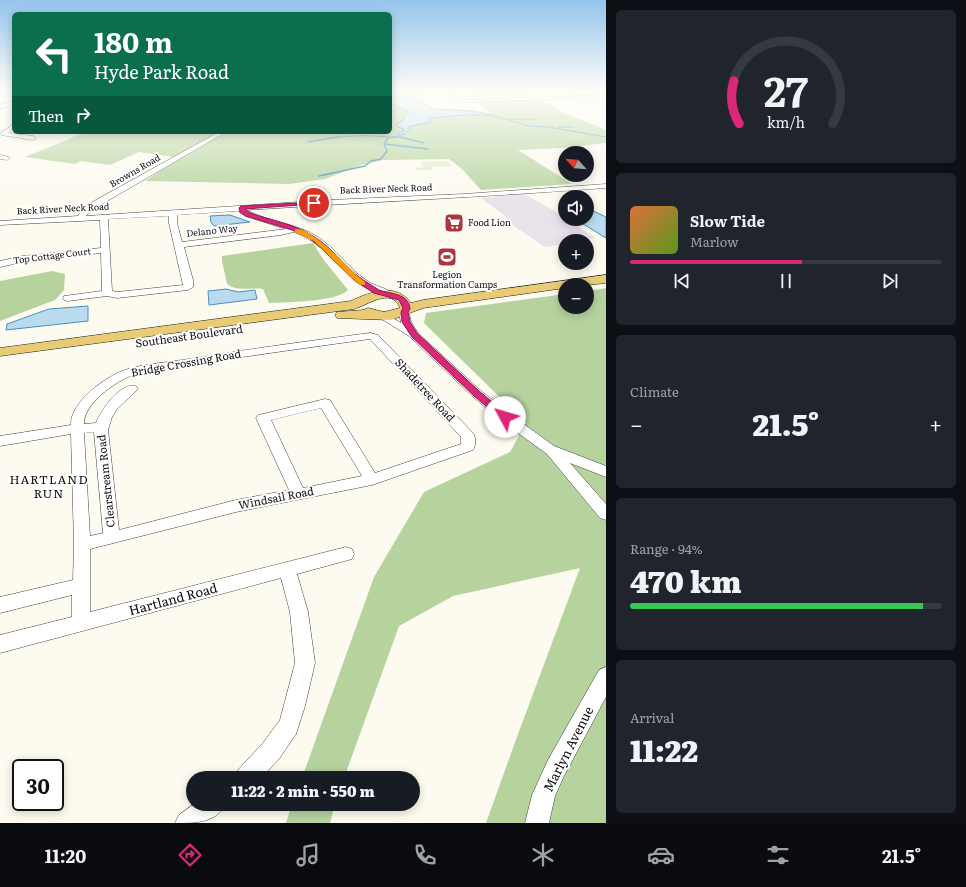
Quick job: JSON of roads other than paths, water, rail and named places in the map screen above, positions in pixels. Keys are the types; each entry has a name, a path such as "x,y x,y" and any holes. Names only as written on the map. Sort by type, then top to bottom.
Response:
{"main road":[{"path":"390,295 423,297 606,271"},
{"path":"390,295 401,298 404,302 405,310 423,304 606,279"},
{"name":"Southeast Boulevard","path":"0,352 354,305 374,295 390,295"},
{"path":"365,300 363,307 367,311 380,316"},
{"name":"Southeast Boulevard","path":"0,362 341,315 398,315 405,310"}],"street":[{"path":"9,129 3,134 33,138"},
{"name":"Browns Road","path":"81,218 86,210 94,205 219,134"},
{"path":"0,157 7,158"},
{"name":"Back River Neck Road","path":"0,223 345,201 464,196 606,186"},
{"path":"241,208 242,211 248,214 294,229 316,240 357,280 377,291 390,295"},
{"path":"68,298 107,293 116,295 188,287 188,280 180,245 173,223 173,213"},
{"path":"104,217 104,250 107,293"},
{"name":"Delano Way","path":"180,245 281,233 294,229"},
{"name":"Top Cottage Court","path":"0,264 23,259 104,250"},
{"path":"357,280 365,300"},
{"path":"405,310 406,322 414,335"},
{"path":"380,316 414,335 476,393 505,417 549,449 563,463 606,514"},
{"name":"Bridge Crossing Road","path":"81,623 82,544 76,429 77,418 90,398 109,382 130,372 309,343 363,336 374,337"},
{"name":"Shadetree Road","path":"374,337 468,436 468,447"},
{"name":"Clearstream Road","path":"112,538 102,451 101,427 108,411 119,399 132,389"},
{"path":"298,494 263,418 325,403 372,480"},
{"path":"0,441 76,429 101,427"},
{"name":"Windsail Road","path":"82,544 112,538 236,506 372,480 468,447"},
{"path":"549,449 606,472"},
{"name":"Hartland Road","path":"0,644 346,554"},
{"path":"253,771 272,751 288,726 295,706 305,663 300,612 287,569"},
{"path":"0,605 82,585"},
{"name":"Marlyn Avenue","path":"537,823 544,795 556,768 606,678"},
{"path":"187,823 204,811"}],"water":[{"path":"404,129 409,129 401,135 398,135 398,133 404,131"},
{"path":"594,211 606,217 606,238 586,226 594,226"},
{"path":"230,215 250,222 214,226 211,222 210,216"},
{"path":"226,289 238,292 255,290 257,299 209,305 208,291"},
{"path":"88,306 88,321 6,330 7,324 49,309"}],"waterway":[{"path":"562,129 606,137"},
{"path":"335,138 380,136 396,138 399,136"},
{"path":"392,137 397,137"},
{"path":"398,137 404,138"},
{"path":"400,137 404,138"},
{"path":"331,138 335,138"},
{"path":"308,142 335,138"},
{"path":"384,144 388,138"},
{"path":"404,138 424,143"},
{"path":"319,176 365,166 371,161 381,159 387,151 384,144"},
{"path":"384,144 428,149"}],"place":[{"name":"Food Lion","path":"454,223"},
{"name":"Legion Transformation Camps","path":"447,257"}],"district":[{"name":"HARTLAND RUN","path":"49,487"}]}
